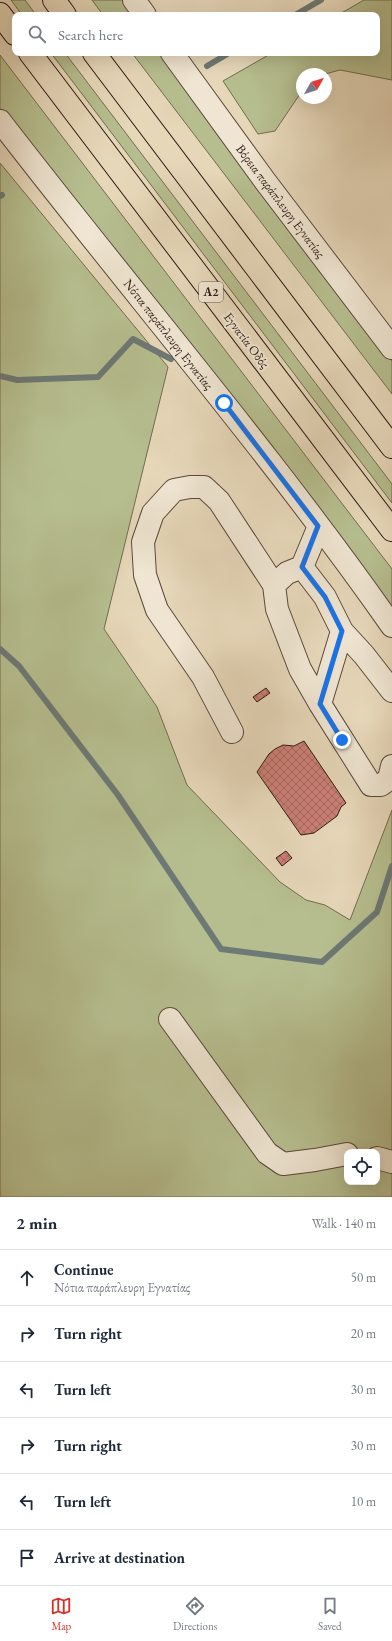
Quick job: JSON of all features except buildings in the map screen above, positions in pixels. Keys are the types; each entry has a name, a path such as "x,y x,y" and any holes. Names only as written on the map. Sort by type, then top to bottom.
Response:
{"highway":[{"path":"54,0 63,12"},
{"path":"0,14 12,30"},
{"name":"Εγνατία Οδός","path":"32,56 392,530"},
{"path":"96,56 392,447"}],"street":[{"path":"134,0 143,12"},
{"name":"Βόρεια παράπλευρη Εγνατίας","path":"174,56 265,181 392,348"},
{"name":"Νότια παράπλευρη Εγνατίας","path":"0,121 162,323 318,526 392,626"},
{"path":"232,732 204,677 157,610 145,575 143,542 153,513 174,490 190,487 204,487 219,501 274,586 277,608 300,669 320,704 371,785 381,785 389,779 392,766"},
{"path":"274,586 287,573 302,567 318,526"},
{"path":"302,567 325,597 342,631 364,655 392,691"},
{"path":"320,704 342,631"},
{"path":"170,1019 267,1153 283,1164 344,1155"},
{"path":"380,1159 392,1162"}],"green space":[{"path":"11,0 25,0 34,12 20,12"},
{"path":"92,0 125,0 134,12 101,12"},
{"path":"364,0 392,0 392,80 340,70 332,72 332,68 296,68 296,100 275,131 258,134 223,81 267,56 380,56 380,12 343,12"},
{"path":"0,55 392,569 392,611 0,112"},
{"path":"53,56 67,56 392,484 392,503"},
{"path":"134,56 166,56 392,361 392,394"},
{"path":"0,163 168,367 104,629 157,707 187,785 280,882 306,900 325,905 350,920 392,810 392,1197 0,1197"}],"waterway":[{"path":"300,12 321,0"},
{"path":"207,66 224,56"},
{"path":"0,376 17,380 98,377 133,339 171,359"},
{"path":"0,649 19,666 118,795 221,949 322,962 377,912 392,866"}],"route":[{"path":"224,403 318,526 302,567 325,597 342,631 320,704 342,740"}]}
